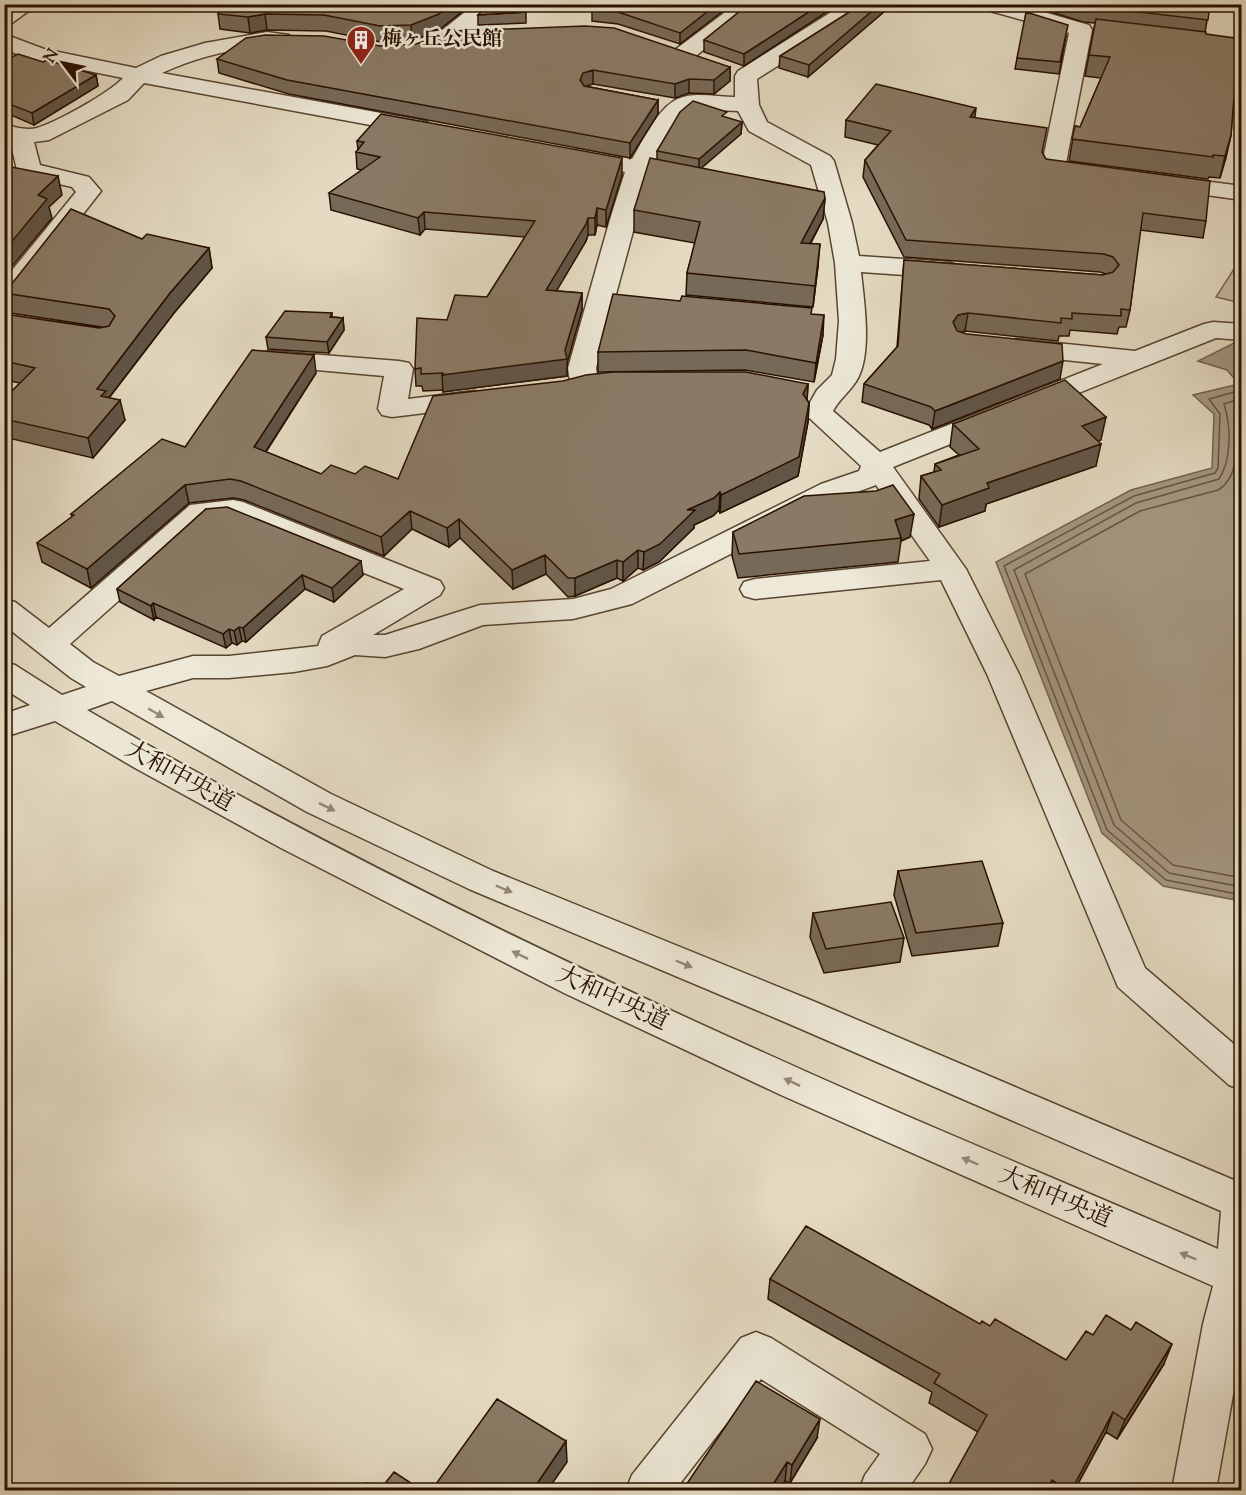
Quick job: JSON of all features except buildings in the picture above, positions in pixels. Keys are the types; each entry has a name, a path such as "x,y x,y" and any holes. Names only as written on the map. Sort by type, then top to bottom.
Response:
{"street":[{"path":"4,18 28,4"},
{"path":"393,51 416,49 449,36 489,4"},
{"path":"715,65 750,4"},
{"path":"715,65 860,4"},
{"path":"991,4 1093,31 1053,169 1112,176"},
{"path":"449,36 482,35"},
{"path":"4,298 89,190 80,182 29,170 13,134 41,135 120,95 139,75 169,61 213,48 267,39 302,40"},
{"path":"4,41 38,54 139,75 441,131"},
{"path":"662,47 715,65 747,105 757,126 822,161 823,203 840,223 848,263 840,319 850,358 845,377 815,394 818,413 876,464 951,569 1003,674 1131,977 1242,1074"},
{"path":"613,380 573,386 615,298 622,216 639,167 669,118 668,106 689,102 747,105"},
{"path":"557,152 708,181"},
{"path":"1147,181 1242,193"},
{"path":"848,263 974,272"},
{"path":"4,726 114,688 193,667 229,667 308,659 327,655 351,644 385,646 408,641 480,615 573,609 621,597 831,491 871,477 876,464 1213,330 1242,332"},
{"path":"988,344 1137,360"},
{"path":"253,358 399,369 392,409 495,397"},
{"path":"49,645 200,512 233,509 429,588 308,659"},
{"path":"755,589 951,569"},
{"name":"大和中央道","path":"4,609 82,670 319,803 481,880 789,1008 1241,1202"},
{"name":"大和中央道","path":"4,673 56,708 200,789 386,889 593,991 865,1115 1239,1278"},
{"path":"1194,1491 1224,1324 1239,1278 1242,1196"},
{"path":"648,1491 756,1352 910,1449 881,1491"}],"path":[{"path":"1231,11 1242,8"}],"shaded area":[{"path":"1241,258 1241,303 1216,297"}],"water":[{"path":"1234,343 1242,346 1241,901 1163,886 1102,833 996,562 1131,490 1212,468 1214,414 1193,395 1239,384 1227,370 1198,361"}],"place":[{"name":"梅ヶ丘公民館","path":"361,66"}]}
